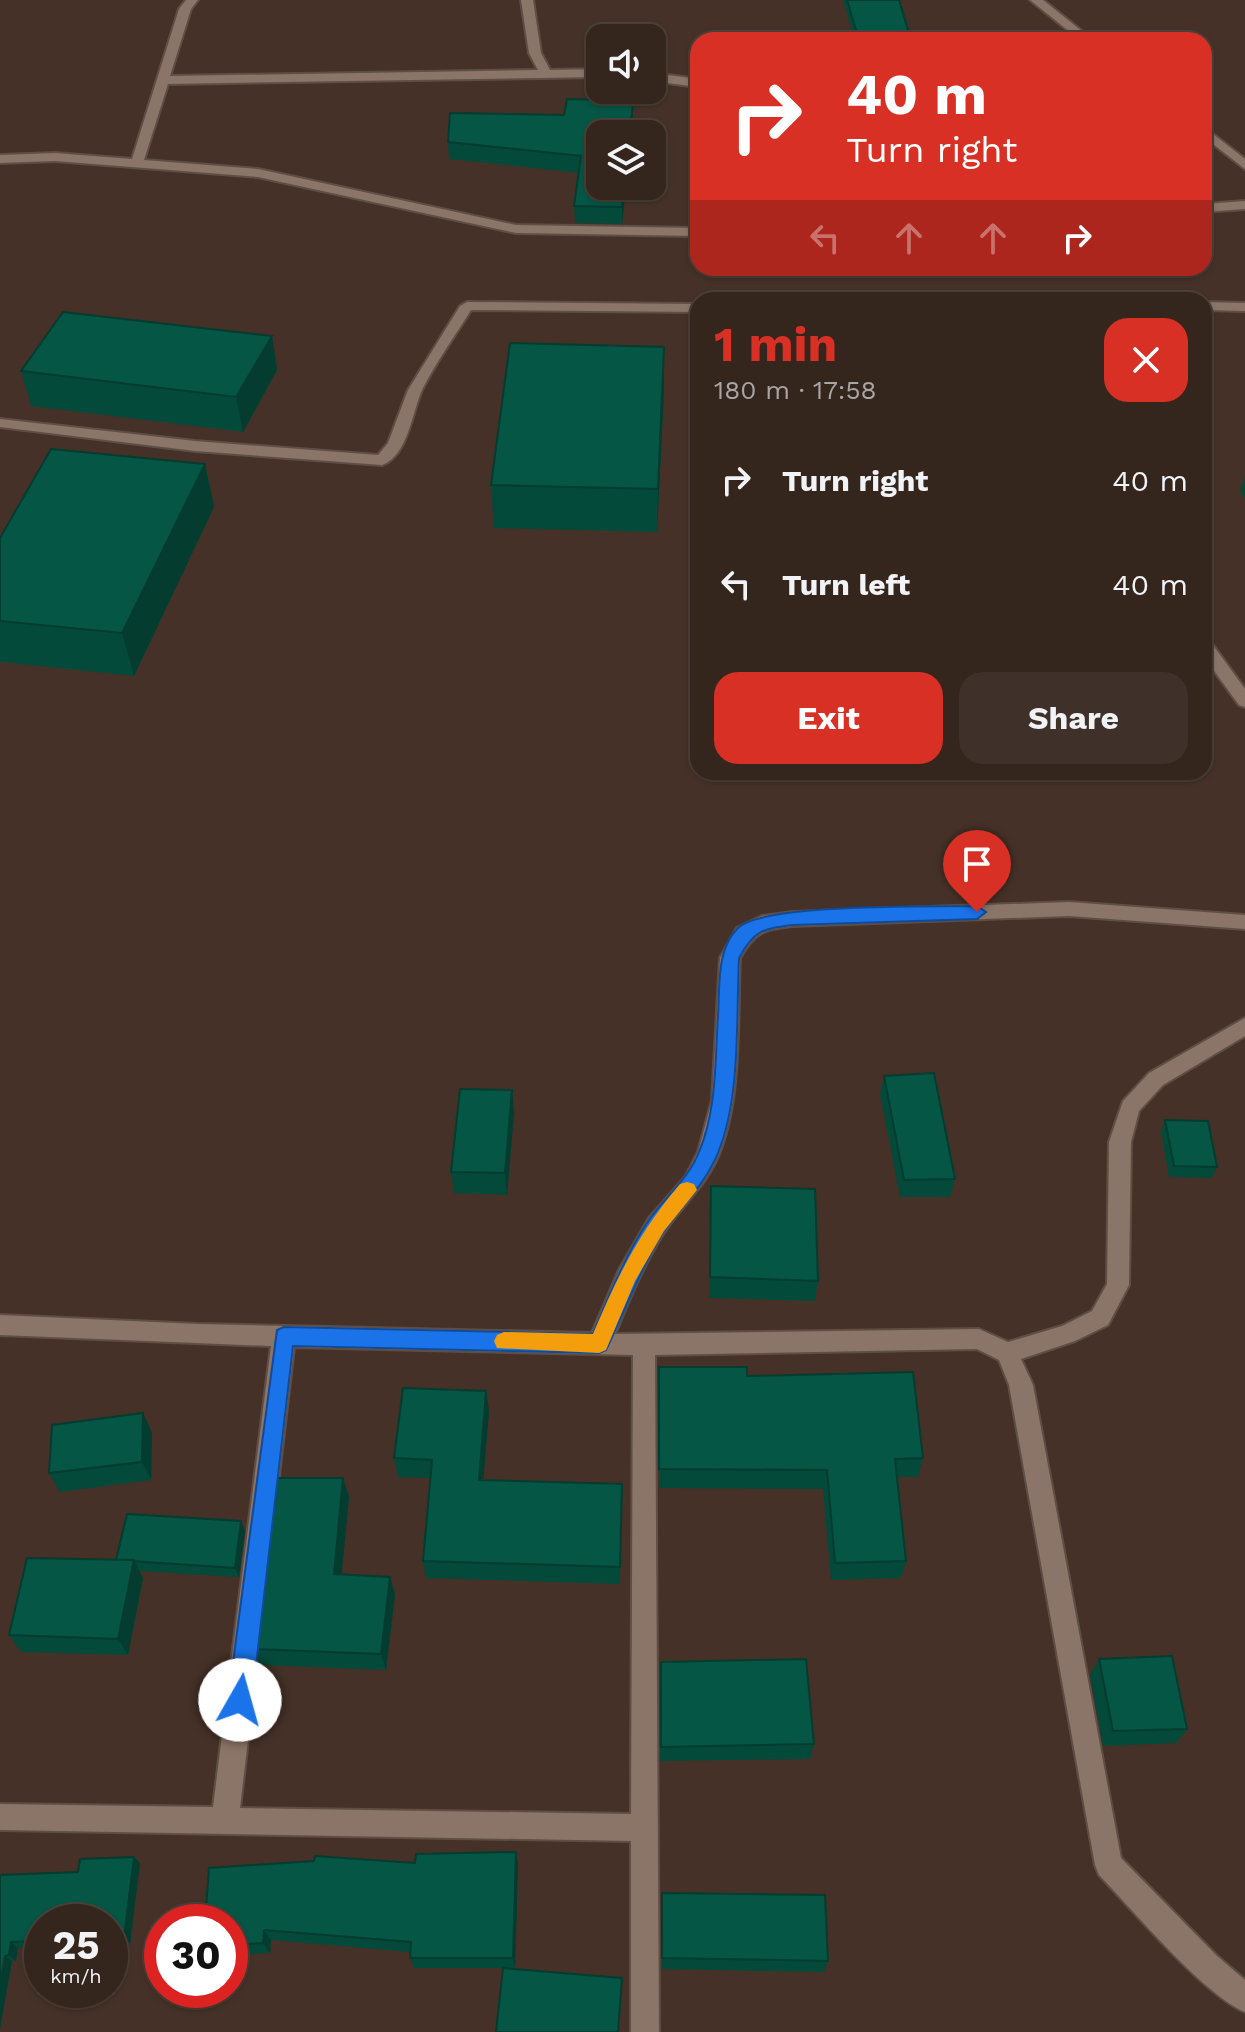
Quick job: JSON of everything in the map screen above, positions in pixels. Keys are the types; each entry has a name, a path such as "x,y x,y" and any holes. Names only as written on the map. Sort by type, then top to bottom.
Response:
{"street":[{"path":"137,162 185,9 192,0"},
{"path":"527,0 535,53 544,71"},
{"path":"1036,0 1077,32"},
{"path":"164,80 586,72"},
{"path":"666,79 690,82"},
{"path":"1212,138 1245,165"},
{"path":"0,159 55,157 258,173 516,229 690,232"},
{"path":"1212,207 1245,205"},
{"path":"0,423 195,446 382,460 395,444 415,390 467,306 690,308"},
{"path":"1212,306 1245,307"},
{"path":"1212,656 1245,701"},
{"path":"599,1344 627,1277 657,1225 694,1182 709,1152 722,1100 730,958 744,933 762,923 793,919 1069,909 1245,922"},
{"path":"1007,1353 1067,1334 1100,1318 1118,1285 1120,1142 1130,1107 1156,1079 1245,1026"},
{"path":"0,1325 644,1345 979,1339 1007,1353 1021,1385 1109,1865 1206,1965 1245,1998"},
{"path":"225,1821 284,1336"},
{"path":"644,1345 642,1828 645,2032"},
{"path":"0,1817 642,1828"}],"building":[{"path":"847,0 899,0 909,32 857,32"},
{"path":"567,99 586,100 586,104 633,104 631,120 586,120 586,200 623,200 622,207 574,206 581,156 448,142 450,113 564,115"},
{"path":"63,312 272,336 236,397 21,371"},
{"path":"510,343 664,347 658,489 491,485"},
{"path":"51,449 205,464 122,633 0,621 0,538"},
{"path":"934,1073 955,1179 904,1180 884,1076"},
{"path":"460,1089 512,1090 505,1173 451,1172"},
{"path":"1165,1120 1208,1121 1217,1167 1174,1166"},
{"path":"711,1186 815,1189 818,1281 710,1277"},
{"path":"659,1367 747,1367 747,1376 913,1372 923,1458 895,1459 906,1561 835,1563 827,1470 659,1469"},
{"path":"403,1388 486,1391 479,1480 622,1484 620,1567 423,1561 432,1460 394,1458"},
{"path":"143,1413 142,1462 49,1473 52,1425"},
{"path":"273,1478 343,1478 334,1574 390,1577 381,1654 252,1649"},
{"path":"127,1514 241,1521 235,1568 116,1560"},
{"path":"27,1558 134,1560 118,1639 9,1635"},
{"path":"1172,1656 1187,1729 1113,1731 1099,1659"},
{"path":"806,1659 814,1744 661,1747 661,1662"},
{"path":"516,1852 513,1958 410,1958 411,1942 264,1930 263,1943 248,1944 248,1904 206,1904 209,1868 314,1861 315,1856 415,1863 416,1854"},
{"path":"134,1857 128,1906 24,1904 24,1942 11,1942 0,1984 0,1875 78,1872 80,1859"},
{"path":"662,1893 825,1895 828,1961 662,1958"},
{"path":"503,1968 622,1978 618,2032 496,2032"}],"slow traffic":[{"path":"504,1341 599,1344 627,1277 657,1225 687,1190"}],"route":[{"path":"240,1700 284,1336 599,1344 627,1277 657,1225 694,1182 709,1152 722,1100 730,958 744,933 762,923 793,919 977,912"}]}
